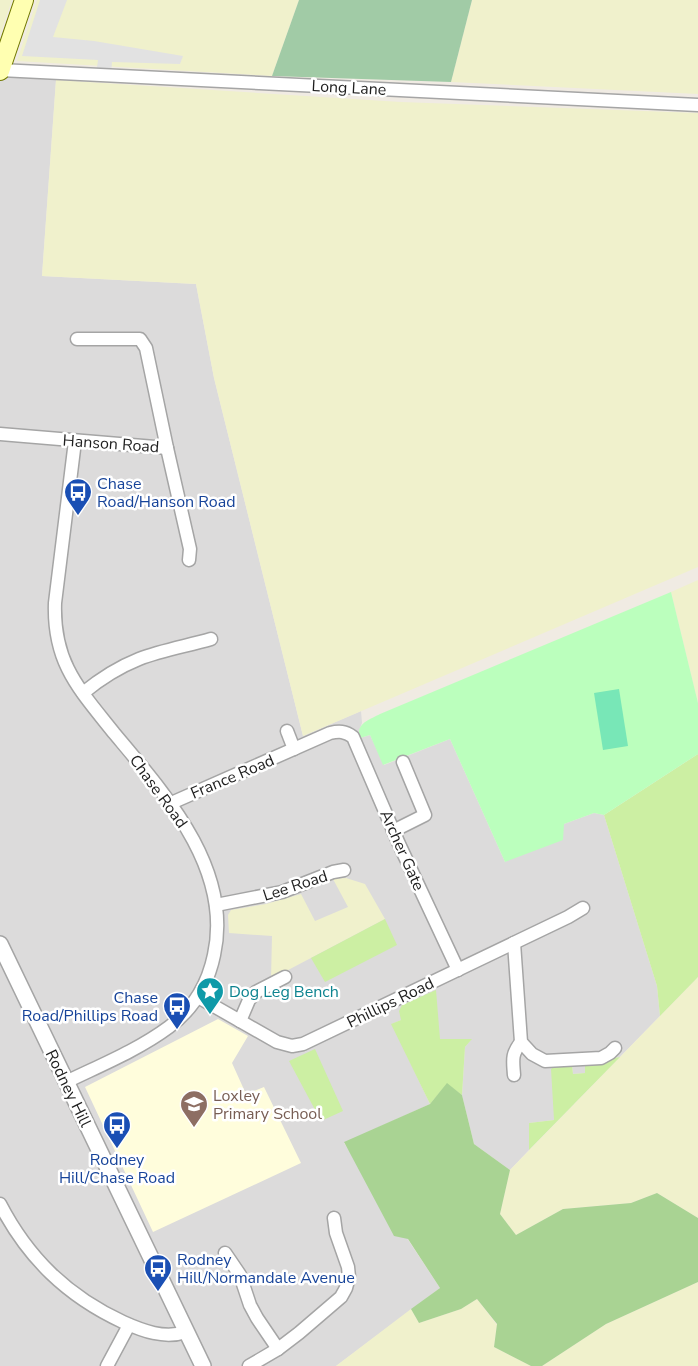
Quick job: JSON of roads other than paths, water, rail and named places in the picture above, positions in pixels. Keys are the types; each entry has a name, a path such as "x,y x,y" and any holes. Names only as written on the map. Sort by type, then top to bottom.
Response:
{"main road":[{"path":"0,70 24,0"}],"street":[{"name":"Long Lane","path":"0,70 698,105"},
{"name":"Hanson Road","path":"0,434 166,448 146,348 140,340 77,339"},
{"name":"Chase Road","path":"66,1082 116,1058 155,1036 170,1026 198,997 208,977 217,942 218,922 211,880 204,861 183,823 133,755 74,682 66,667 57,637 54,619 75,441"},
{"path":"166,448 190,548 188,560"},
{"path":"82,693 118,669 140,659 211,639"},
{"name":"France Road","path":"287,731 294,749"},
{"name":"France Road","path":"169,804 330,733 346,732"},
{"name":"Archer Gate","path":"346,732 353,737 393,830 458,970"},
{"path":"393,830 431,816 403,762"},
{"name":"Lee Road","path":"216,905 282,892 344,870"},
{"name":"Phillips Road","path":"198,997 284,1044 292,1046 303,1044 568,918 582,908"},
{"path":"514,943 521,1042 532,1054 545,1061 601,1058 616,1048"},
{"name":"Rodney Hill","path":"0,944 203,1366"},
{"path":"240,1021 249,1000 256,992 285,977"},
{"path":"514,1075 512,1057 521,1042"},
{"path":"0,1204 10,1223 29,1250 54,1278 88,1303 104,1313 155,1334 176,1335 186,1332"},
{"path":"250,1366 278,1349 341,1297 349,1277 348,1267 336,1233 334,1218"},
{"path":"225,1253 240,1275 250,1305 257,1318 278,1349"},
{"path":"107,1366 129,1324"}],"place":[{"name":"Chase Road/Hanson Road","path":"78,516"},
{"name":"Dog Leg Bench","path":"210,1015"},
{"name":"Chase Road/Phillips Road","path":"177,1030"},
{"name":"Loxley Primary School","path":"194,1128"},
{"name":"Rodney Hill/Chase Road","path":"117,1149"},
{"name":"Rodney Hill/Normandale Avenue","path":"158,1292"}]}
